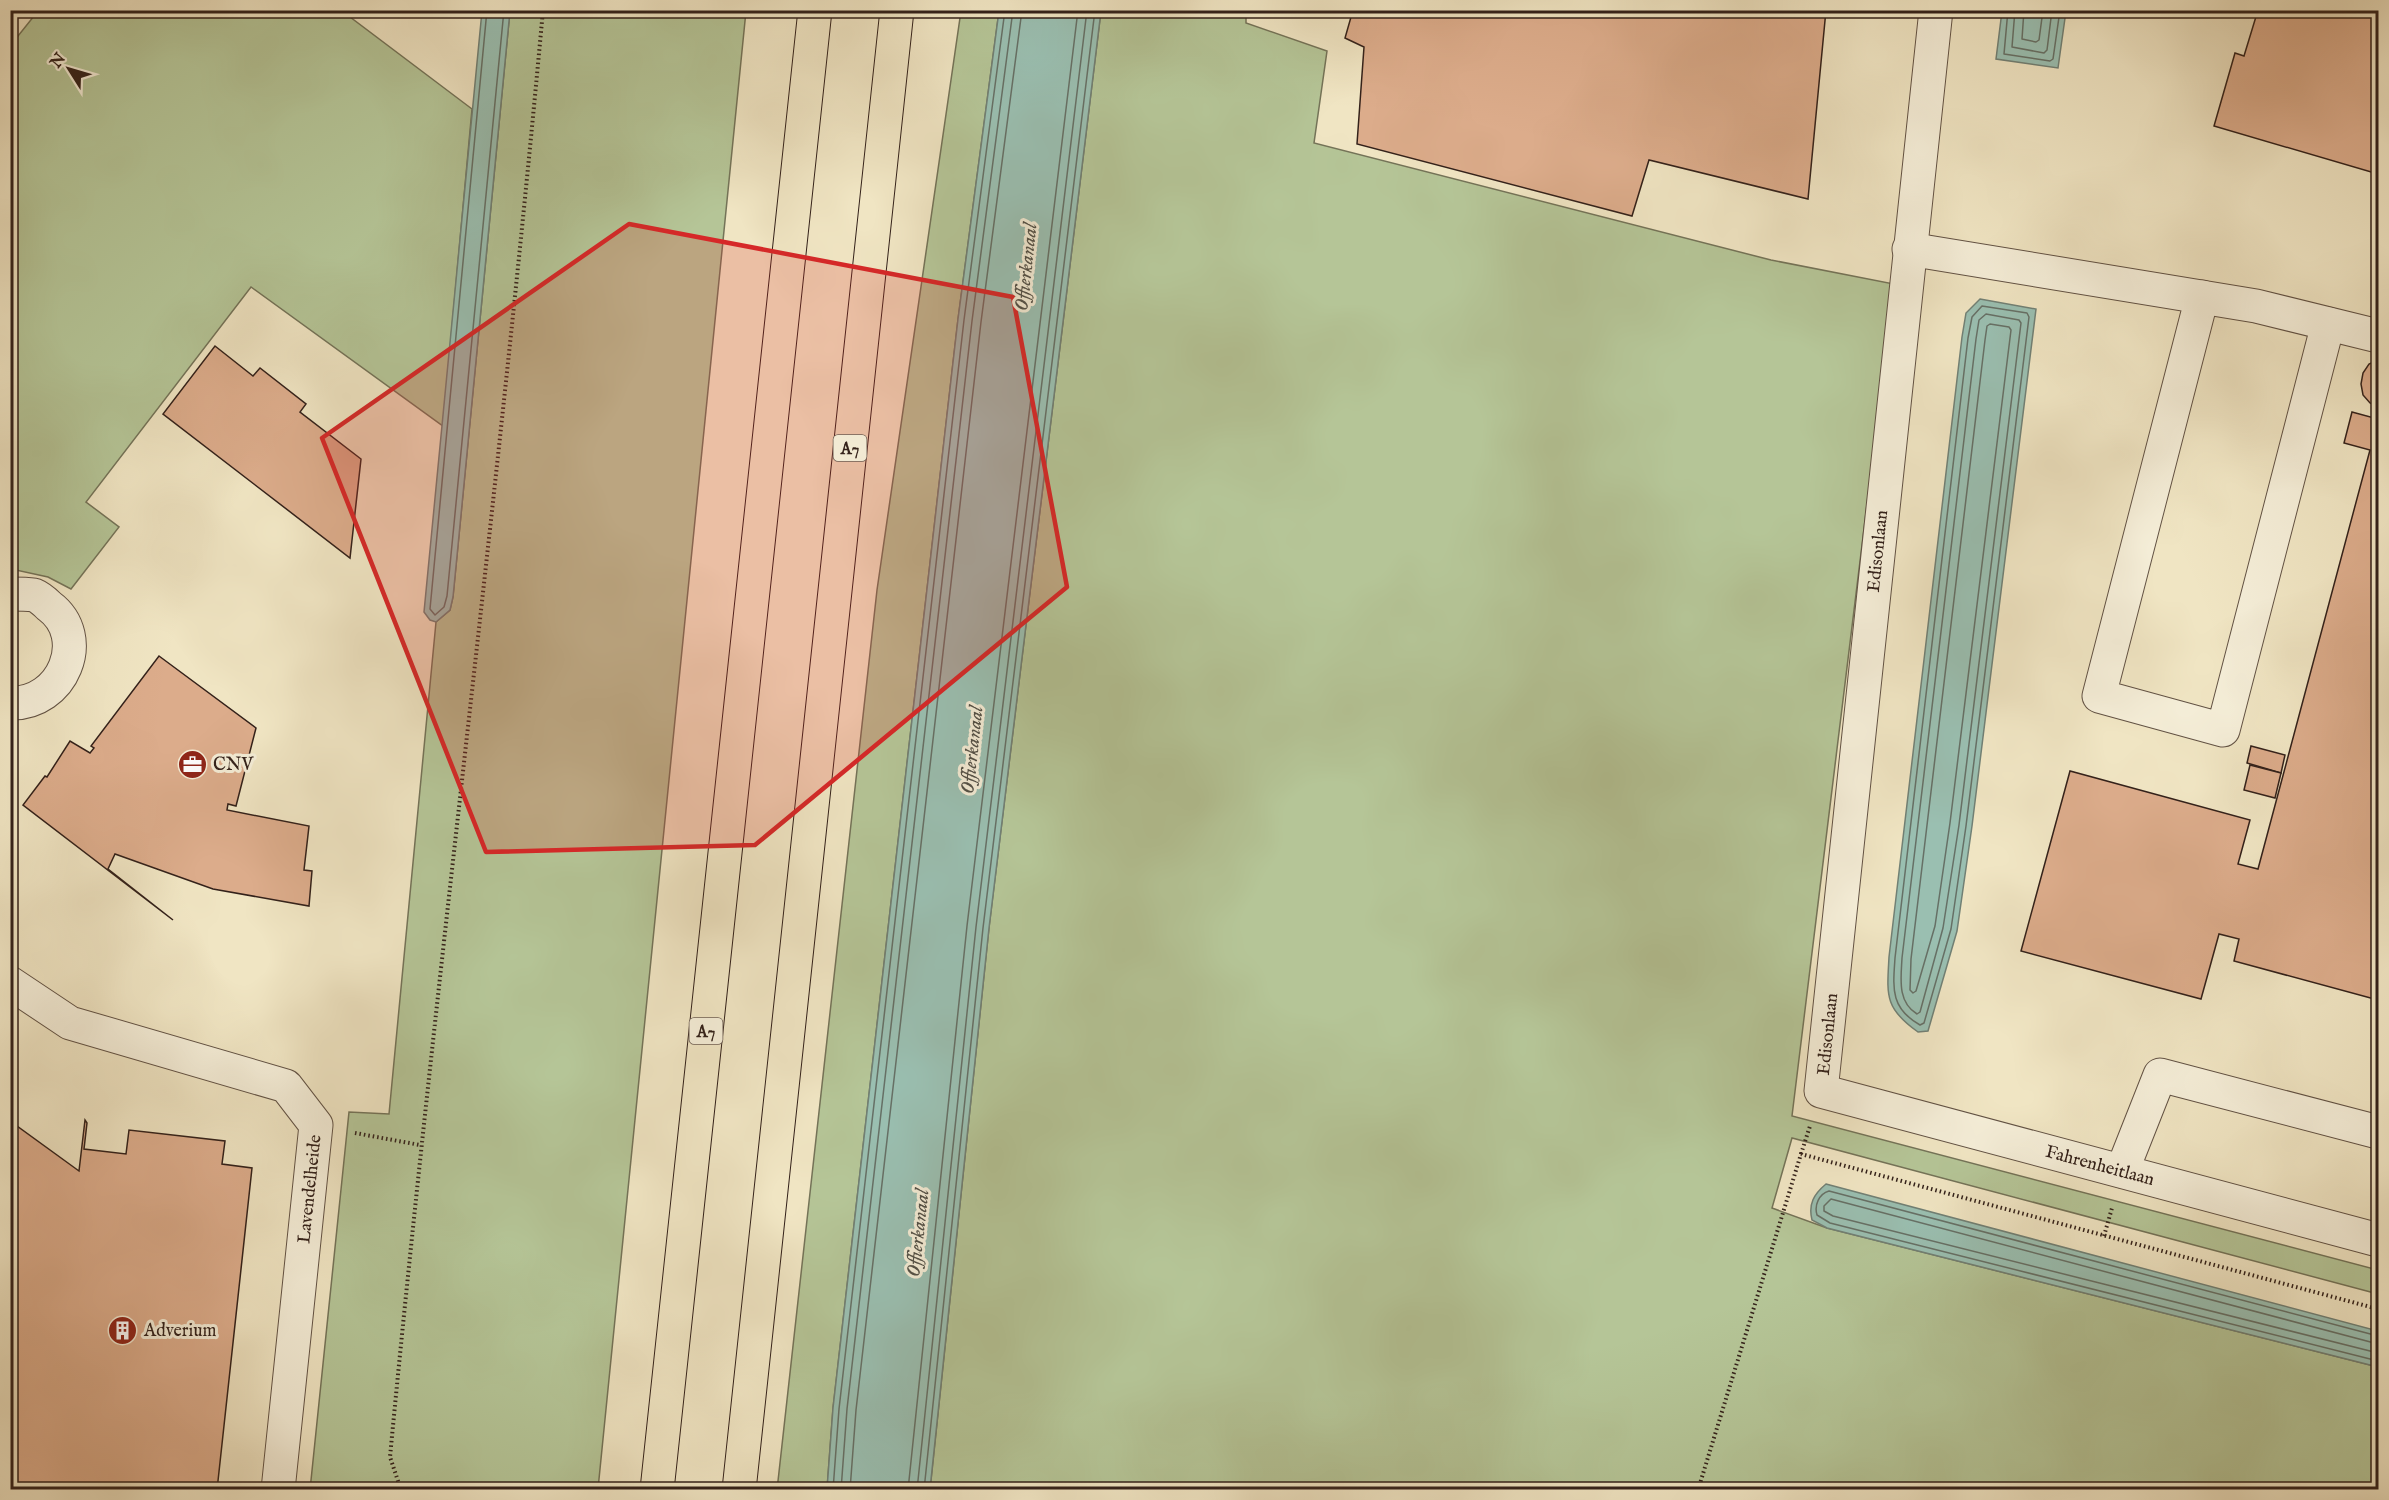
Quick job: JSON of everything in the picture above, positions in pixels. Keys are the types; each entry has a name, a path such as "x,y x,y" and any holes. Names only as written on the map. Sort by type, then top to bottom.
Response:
{"highway":[{"name":"A7","path":"657,1490 815,10"},
{"name":"A7","path":"739,1490 897,10"}],"street":[{"name":"Edisonlaan","path":"1821,1091 1936,10"},
{"path":"1909,249 2256,306 2379,336"},
{"path":"2202,297 2099,696 2223,730 2328,324"},
{"path":"10,594 35,596 59,613 70,647 62,678 39,698 10,703"},
{"name":"Lavendelheide","path":"10,983 70,1023 286,1086 316,1125 278,1490"},
{"path":"2122,1171 2160,1075 2379,1132"},
{"name":"Fahrenheitlaan","path":"1821,1091 2379,1239"}],"path":[{"path":"10,20 18,10"},
{"path":"401,1490 390,1456 420,1145 522,247 543,10"},
{"path":"316,1125 420,1145"},
{"path":"1698,1490 1801,1154 2379,1309"}],"highlighted area":[{"path":"629,224 1013,297 1067,587 755,845 486,852 322,438"}],"shaded area":[{"path":"38,11 342,11 472,109 443,426 251,287 86,502 119,527 71,589 48,577 11,569 10,46"},
{"path":"510,11 746,11 598,1489 310,1490 349,1112 389,1114 436,622 450,610 453,597"},
{"path":"961,11 999,11 958,319 833,1408 827,1489 777,1490 877,590"},
{"path":"1101,11 1246,11 1246,23 1327,51 1314,143 1771,260 1894,284 1792,1116 2378,1270 2378,1294 1792,1138 1772,1208 1827,1228 2378,1367 2378,1489 930,1490 989,928"}],"water":[{"path":"482,11 510,11 453,597 450,610 436,622 430,620 424,612"},
{"name":"Offierkanaal","path":"999,11 1101,11 989,928 930,1489 827,1489 833,1408 958,319"},
{"path":"2002,11 2066,11 2058,68 1996,59"},
{"path":"1980,299 2036,309 1957,931 1928,1031 1918,1032 1893,1008 1888,991 1889,957 1962,337 1966,313"},
{"path":"1826,1184 2378,1331 2378,1367 1827,1228 1812,1220 1811,1209 1815,1196"}],"building":[{"path":"1353,10 1826,10 1808,199 1649,160 1632,216 1357,144 1364,47 1345,38"},
{"path":"2258,10 2378,10 2378,174 2214,126 2235,53 2244,56"},
{"path":"215,346 253,376 260,368 306,404 300,412 361,459 350,558 163,414"},
{"path":"2378,360 2378,407 2370,403 2363,395 2361,384 2363,373 2369,364"},
{"path":"2352,412 2378,419 2378,1000 2234,961 2239,939 2219,934 2201,999 2021,951 2070,771 2250,820 2238,864 2258,869 2370,450 2344,443"},
{"path":"159,656 256,728 236,806 228,804 227,810 309,826 304,870 312,871 309,906 213,889 115,854 108,869 173,920 23,805 45,776 47,777 70,741 90,753 94,748 91,746"},
{"path":"2251,746 2285,755 2281,773 2247,763"},
{"path":"2250,765 2281,773 2275,798 2244,790"},
{"name":"Adverium","path":"85,1120 87,1123 84,1149 126,1154 129,1130 225,1141 222,1164 252,1168 217,1490 10,1490 10,1121 79,1171"}],"place":[{"name":"CNV","path":"192,764"},
{"name":"Adverium","path":"123,1330"}]}
